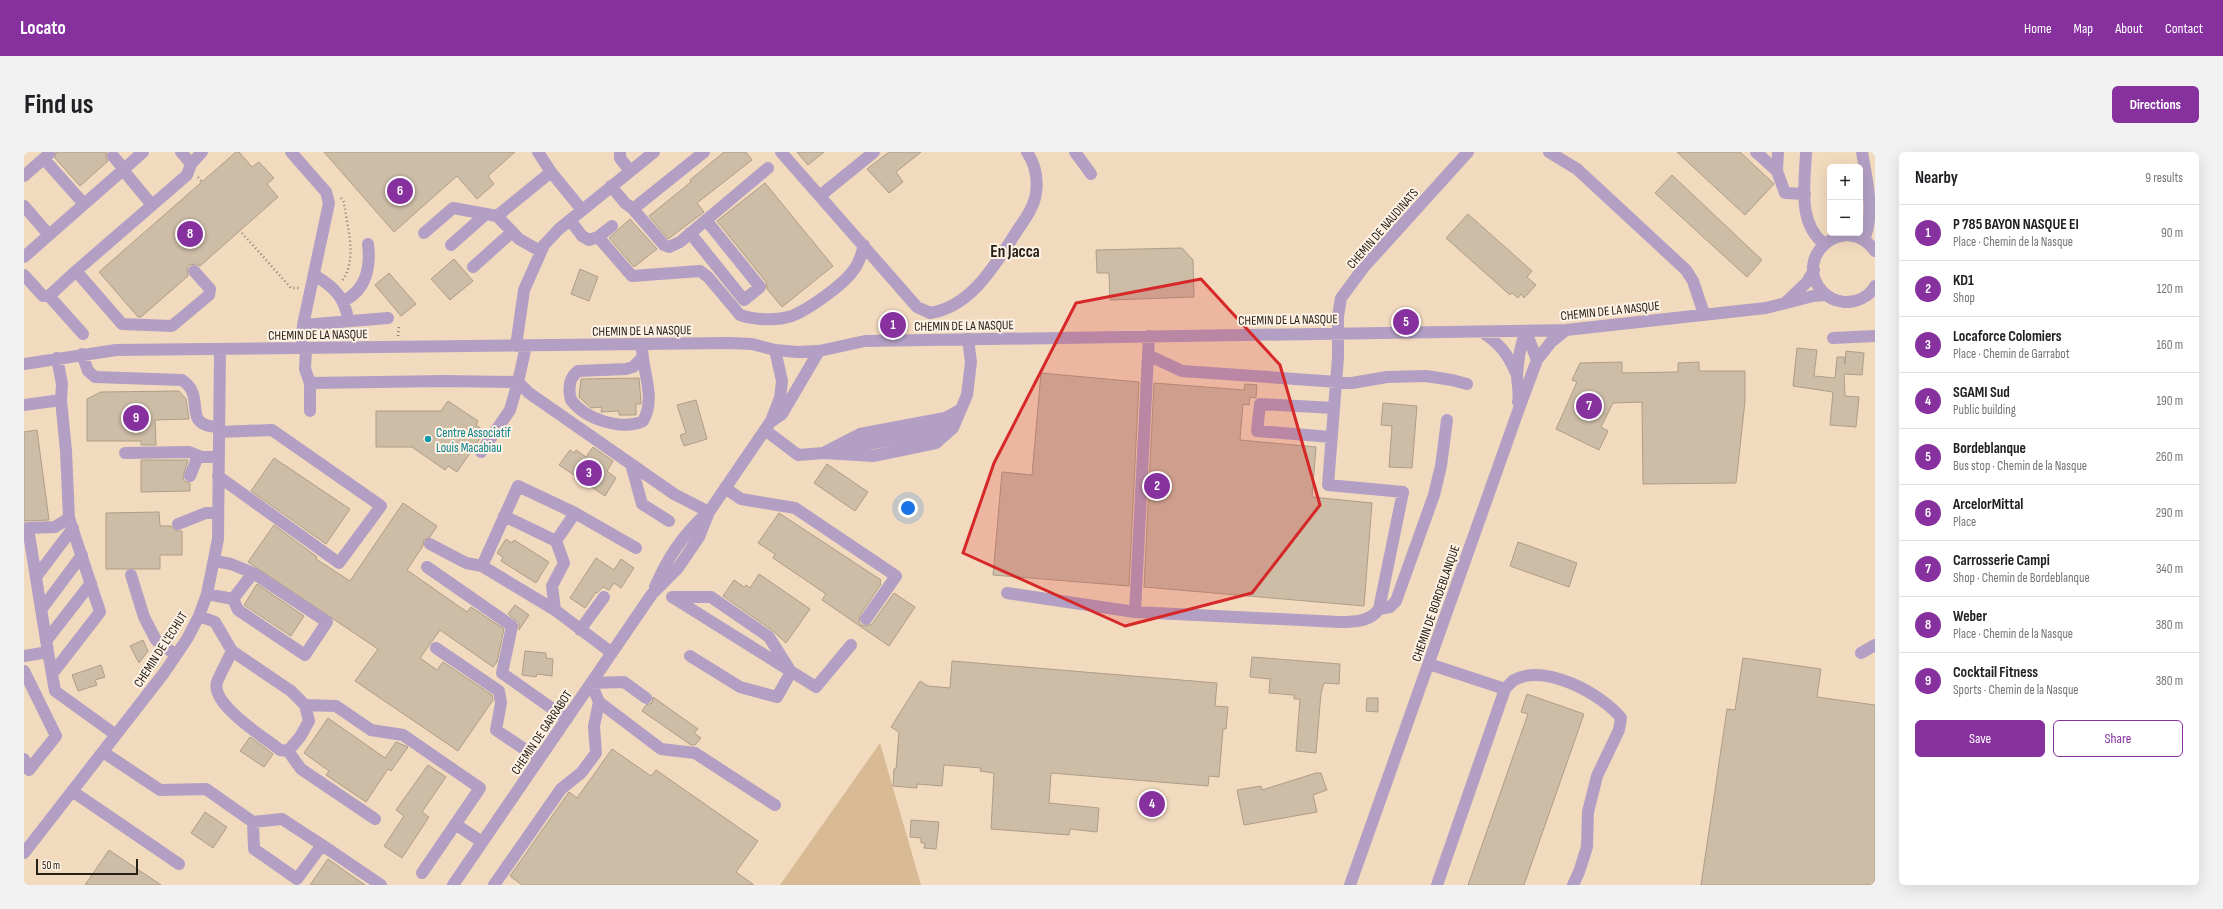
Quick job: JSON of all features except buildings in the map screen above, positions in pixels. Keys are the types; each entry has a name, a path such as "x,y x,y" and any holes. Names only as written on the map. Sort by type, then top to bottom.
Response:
{"street":[{"path":"24,257 143,152"},
{"path":"180,152 190,164"},
{"path":"24,275 43,296 49,296 186,175 190,164 202,152"},
{"path":"290,152 328,196 328,210 303,325 305,369 310,383 310,412"},
{"path":"538,152 551,172 582,210"},
{"path":"620,152 620,158 630,171"},
{"path":"481,452 510,410 518,382 524,290 540,251 552,235 654,152"},
{"path":"633,208 704,152"},
{"path":"781,152 920,310 930,313 953,305 980,283 994,266 1033,204 1036,194 1037,178 1028,152"},
{"path":"820,195 874,152"},
{"path":"1075,152 1091,174"},
{"name":"CHEMIN DE NAUDINATS","path":"1379,609 1403,492 1328,485 1341,298 1364,267 1468,152"},
{"path":"1549,152 1577,169 1686,270 1693,281 1704,314"},
{"path":"1756,152 1777,171"},
{"path":"1778,152 1777,171 1785,193 1805,194"},
{"path":"1806,152 1806,212 1809,225 1815,236 1824,244"},
{"path":"1862,152 1873,214 1869,233 1864,240"},
{"path":"24,176 47,156 84,204"},
{"path":"113,156 152,205"},
{"path":"611,186 625,203 633,208 666,246 674,245 690,233 768,168"},
{"path":"451,244 551,172"},
{"path":"24,206 49,235"},
{"path":"424,233 453,208 491,215 519,239 540,251"},
{"path":"570,220 584,238 591,240 598,237 612,226"},
{"path":"690,233 744,300 760,287 706,220"},
{"path":"473,268 512,232"},
{"path":"1786,303 1807,282 1814,270 1817,253 1824,244 1831,239 1844,236 1857,237 1864,240 1875,251"},
{"path":"598,237 632,276 700,271 708,277 740,315 768,319 782,318 801,311 839,284 855,268 864,245"},
{"path":"343,301 356,293 363,282 369,268 368,244"},
{"path":"1814,270 1818,286 1826,295 1835,300 1855,301 1864,297 1875,286"},
{"path":"76,271 122,324 172,326 209,295 210,289 194,271"},
{"path":"314,275 330,284 343,301 348,321"},
{"name":"CHEMIN DE LA NASQUE","path":"24,364 116,350 736,343 762,346 775,350 819,352 865,341 1338,332 1526,332 1566,330 1766,308 1813,296 1826,295"},
{"path":"49,296 82,334"},
{"path":"303,325 337,324 348,321 388,318"},
{"path":"1526,332 1537,360 1552,342 1566,330"},
{"path":"1482,332 1503,348 1510,357 1517,376 1520,392 1516,414"},
{"path":"1517,376 1522,341 1526,332"},
{"path":"1135,612 1150,356 1149,336"},
{"path":"1833,338 1875,336"},
{"path":"768,426 798,455 824,453 873,456 936,443 953,428 967,395 971,362 968,339"},
{"path":"642,344 642,358 648,382 647,414 643,421 626,426 612,423 581,410 571,400 570,384 573,375 578,371 626,369 633,367 642,358"},
{"name":"CHEMIN DE L'ECHUT","path":"24,853 176,655 199,616 208,594 218,539 220,349"},
{"name":"CHEMIN DE GARRABOT","path":"454,885 652,594 678,568 699,537 709,512 768,426 780,398 782,381 775,350"},
{"name":"CHEMIN DE GARRABOT","path":"768,426 782,414 819,352"},
{"path":"82,354 86,368 95,377 182,380 193,391 197,417 201,424 219,429 272,430 381,506 339,563 218,476"},
{"path":"1150,356 1182,371 1352,383 1387,377 1426,376 1467,384"},
{"path":"52,674 100,612 71,523 61,400 62,384 57,358"},
{"name":"CHEMIN DE BORDEBLANQUE","path":"1350,885 1516,414 1525,396 1537,360"},
{"path":"310,383 445,380 518,382 529,393 674,494 709,512"},
{"path":"24,405 61,400"},
{"path":"1332,437 1257,431 1260,404 1334,408"},
{"path":"824,453 860,434 945,418 960,410"},
{"path":"1007,593 1135,612 1356,622 1368,619 1379,609 1394,604 1399,594 1434,495 1441,466 1447,420"},
{"path":"125,453 189,452 198,456 218,457"},
{"path":"190,476 198,456"},
{"path":"631,464 642,504 669,521"},
{"path":"482,566 518,486 575,513 636,548"},
{"path":"725,488 741,500 795,508 896,576 866,619"},
{"path":"178,524 206,513 218,513"},
{"path":"556,541 575,513"},
{"path":"504,516 556,541 564,563 552,586 555,610"},
{"path":"71,523 26,529 36,577 55,691 116,735"},
{"path":"36,577 71,523"},
{"path":"430,544 466,563 482,566 555,610 612,653"},
{"path":"41,610 82,555"},
{"path":"215,561 232,564 254,573 327,622 305,655 238,610 233,599"},
{"path":"427,567 512,626 502,673 567,719"},
{"path":"233,599 254,573"},
{"path":"131,576 144,617 156,640 176,655"},
{"path":"24,656 47,647 91,583"},
{"path":"208,594 233,599"},
{"path":"652,594 672,597 711,597 769,637 791,672"},
{"path":"580,630 604,597"},
{"path":"672,597 816,687 851,645"},
{"path":"199,616 215,622 232,651 291,691 305,705 309,721 300,737 288,751"},
{"path":"1861,653 1875,645"},
{"path":"436,648 500,691 501,703 496,730 539,760"},
{"path":"232,651 217,683 221,701 232,713 280,750 288,751 301,769 375,819"},
{"path":"690,656 740,687 777,697 791,672"},
{"path":"1429,664 1505,689"},
{"path":"24,672 56,736 29,770 24,758"},
{"path":"1437,885 1505,689 1513,680 1530,675 1559,678 1614,709 1621,718 1619,730 1597,776 1588,812 1587,847 1573,885"},
{"path":"646,698 624,682 591,683 599,702 662,749 695,753 775,805"},
{"path":"494,885 561,789 581,773 596,753 594,726 599,702"},
{"path":"305,705 336,706 371,730 403,735 480,788 422,873"},
{"path":"103,752 160,790 206,789 253,822 282,819 380,885"},
{"path":"72,791 178,864"},
{"path":"253,822 254,850 297,879 322,845"},
{"path":"455,824 482,842"}],"highlighted area":[{"path":"1201,279 1280,365 1320,505 1252,593 1125,626 963,553 994,463 1076,303"}],"shaded area":[{"path":"24,152 1875,152 1875,885 24,885"},
{"path":"880,743 921,885 780,885"}],"place":[{"name":"ArcelorMittal","path":"400,191"},
{"name":"Weber","path":"190,234"},
{"name":"Bordeblanque","path":"1406,322"},
{"name":"P 785 BAYON NASQUE EI","path":"893,325"},
{"name":"Carrosserie Campi","path":"1589,406"},
{"name":"Cocktail Fitness","path":"136,418"},
{"name":"Centre Associatif Louis Macabiau","path":"428,439"},
{"name":"Locaforce Colomiers","path":"589,473"},
{"name":"KD1","path":"1157,486"},
{"name":"SGAMI Sud","path":"1152,804"}],"district":[{"name":"En Jacca","path":"1015,251"}]}
